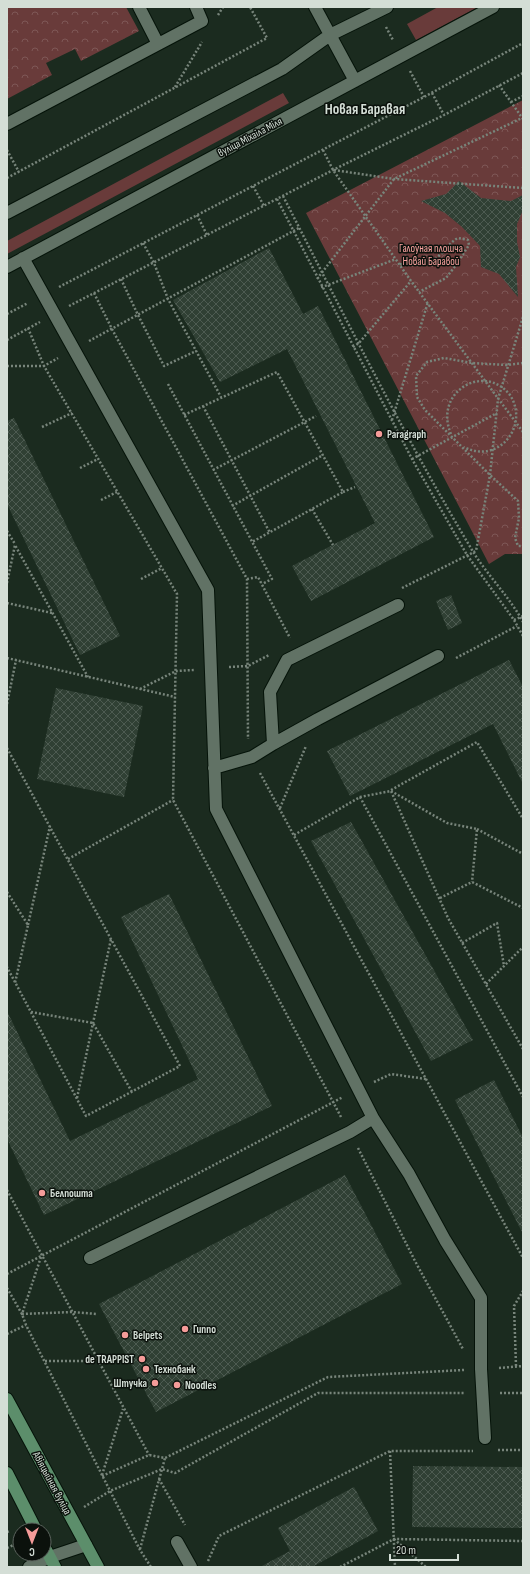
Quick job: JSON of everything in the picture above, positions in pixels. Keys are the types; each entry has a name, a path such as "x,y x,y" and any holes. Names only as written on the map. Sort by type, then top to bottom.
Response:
{"main road":[{"name":"Авіяцыйная вуліца","path":"7,1398 98,1567"},
{"path":"7,1473 32,1522"}],"street":[{"path":"139,7 158,44"},
{"path":"7,124 202,21 196,7"},
{"path":"315,7 355,81"},
{"path":"7,212 282,68 330,35 387,7"},
{"name":"вуліца Міхаіла Міля","path":"7,266 494,7"},
{"path":"23,258 208,590 216,809 373,1118 409,1174 445,1240 481,1298 481,1369 484,1438"},
{"path":"273,744 270,692 287,660 398,605"},
{"path":"214,768 252,757 318,719 438,656"},
{"path":"90,1258 350,1132 373,1118"},
{"path":"178,1542 191,1567"},
{"path":"29,1567 53,1562 86,1545"}],"path":[{"path":"215,20 223,7"},
{"path":"7,178 267,38 250,7"},
{"path":"175,87 203,40"},
{"path":"7,314 432,93 523,43"},
{"path":"7,340 121,279 333,170 444,115 523,73"},
{"path":"317,279 394,179 523,119 499,86"},
{"path":"432,93 444,115"},
{"path":"511,102 523,96"},
{"path":"7,150 19,172"},
{"path":"323,150 333,170 411,281 523,432"},
{"path":"333,170 394,179 523,188"},
{"path":"253,186 264,206"},
{"path":"283,196 418,456 473,552 522,616 523,622"},
{"path":"277,199 321,287 412,459 467,555 514,620 523,636"},
{"path":"197,215 207,235"},
{"path":"7,366 44,366 299,228"},
{"path":"400,264 410,265 430,262 458,238 468,240 469,245 446,278 419,292"},
{"path":"144,243 154,263 168,299 221,397"},
{"path":"321,287 396,259"},
{"path":"121,279 164,366 196,351"},
{"path":"353,347 359,343 411,281"},
{"path":"94,293 247,579 248,749 523,1258"},
{"path":"392,420 428,302"},
{"path":"476,551 490,475 498,399 523,318"},
{"path":"523,363 509,365 472,363 444,358 427,362 416,376 417,397 425,410 518,501 519,518 515,538 518,546 523,546"},
{"path":"184,415 276,372 343,492"},
{"path":"452,437 446,415 454,394 463,386 474,382 485,381 502,387 511,395 518,414 514,433 509,440 493,451 482,452 470,450 460,445"},
{"path":"168,384 272,579 262,584"},
{"path":"203,406 270,532"},
{"path":"42,426 72,413"},
{"path":"412,459 497,413"},
{"path":"213,470 316,416"},
{"path":"232,506 323,455"},
{"path":"80,468 98,459"},
{"path":"252,542 356,486"},
{"path":"101,500 117,492"},
{"path":"312,509 333,545"},
{"path":"7,531 88,677"},
{"path":"7,583 15,545"},
{"path":"141,579 162,568"},
{"path":"247,579 258,577 293,644"},
{"path":"7,603 53,613"},
{"path":"514,620 522,616"},
{"path":"7,658 175,697"},
{"path":"7,704 16,660"},
{"path":"294,835 360,797 391,791 477,742 523,819"},
{"path":"279,808 306,746"},
{"path":"7,748 180,1066 86,1116 7,967"},
{"path":"391,791 447,823 477,829 523,854"},
{"path":"391,791 448,918 523,1049"},
{"path":"360,797 523,1098"},
{"path":"68,859 174,800"},
{"path":"15,983 50,826"},
{"path":"472,882 477,829"},
{"path":"440,898 472,882"},
{"path":"472,882 523,908"},
{"path":"7,892 28,924"},
{"path":"462,943 497,923 504,966"},
{"path":"77,1098 111,938"},
{"path":"486,984 523,947"},
{"path":"31,1012 93,1023"},
{"path":"93,1023 132,1092"},
{"path":"7,1274 358,1089 391,1074 426,1079"},
{"path":"7,1190 149,1455"},
{"path":"22,1314 42,1256"},
{"path":"7,1288 22,1314 26,1325 140,1550 151,1567"},
{"path":"516,1366 514,1306 523,1291"},
{"path":"22,1314 72,1312 97,1314"},
{"path":"7,1334 26,1325"},
{"path":"45,1361 99,1361"},
{"path":"102,1476 149,1455 165,1458 328,1377 523,1366"},
{"path":"69,1515 110,1491 162,1468 176,1473 318,1393 523,1393"},
{"path":"102,1476 123,1409"},
{"path":"205,1567 219,1536 390,1451 476,1450"},
{"path":"492,1450 523,1450"},
{"path":"390,1451 395,1567"},
{"path":"140,1550 165,1458"},
{"path":"159,1479 187,1530"},
{"path":"394,1539 426,1567"},
{"path":"340,1567 394,1539 523,1541"}],"green space":[{"path":"7,7 126,7 139,31 81,61 75,49 46,63 52,75 7,99"},
{"path":"438,7 478,7 416,40 407,24"},
{"path":"283,93 289,103 7,254 7,241"},
{"name":"Галоўная плошча Новай Баравой","path":"523,100 523,554 505,554 489,564 306,213"}],"building":[{"path":"459,181 481,198 511,201 523,195 523,210 517,224 517,242 520,257 516,267 518,297 499,274 481,267 480,246 462,227 445,213 421,201 446,194"},
{"path":"269,248 303,314 318,306 434,537 311,601 292,566 375,523 287,349 220,382 173,300"},
{"path":"14,418 120,636 80,655 7,504 7,421"},
{"path":"451,595 462,623 448,630 436,601"},
{"path":"509,660 523,687 523,784 493,724 350,796 327,751"},
{"path":"56,688 143,706 124,797 37,779"},
{"path":"351,822 473,1040 431,1061 311,841"},
{"path":"169,894 272,1106 44,1215 7,1139 7,1011 70,1141 198,1079 121,917"},
{"path":"494,1080 523,1138 523,1234 455,1100"},
{"path":"345,1175 402,1284 156,1412 99,1304"},
{"path":"413,1466 523,1467 523,1528 412,1527"},
{"path":"354,1487 378,1531 312,1567 260,1567 290,1551 278,1528"}],"place":[{"name":"Paragraph","path":"379,434"},
{"name":"Белпошта","path":"42,1193"},
{"name":"Гиппо","path":"185,1329"},
{"name":"Belpets","path":"125,1335"},
{"name":"de TRAPPIST","path":"142,1359"},
{"name":"Технобанк","path":"146,1369"},
{"name":"Штучка","path":"155,1383"},
{"name":"Noodles","path":"177,1385"}],"district":[{"name":"Новая Баравая","path":"365,109"}]}
